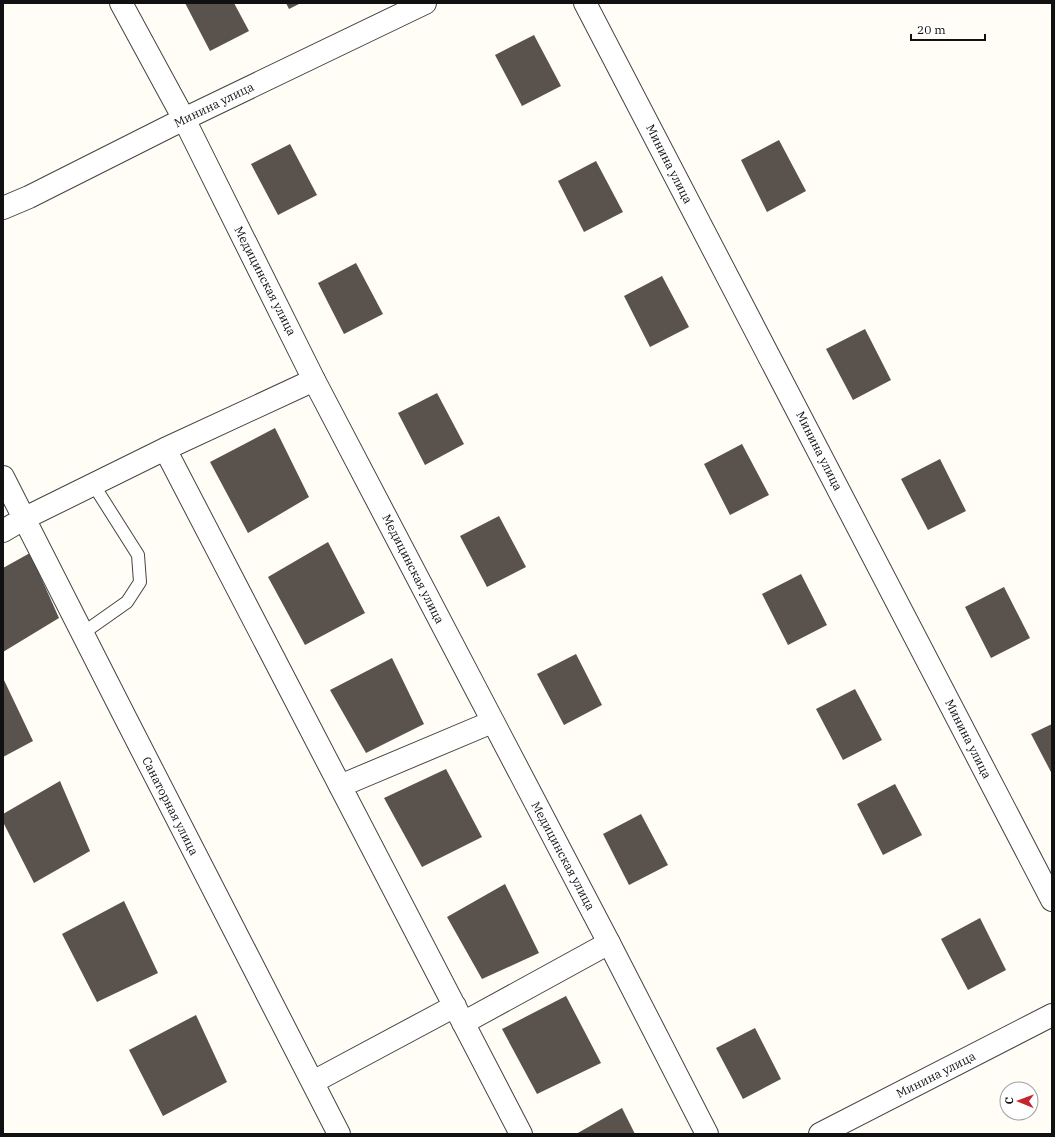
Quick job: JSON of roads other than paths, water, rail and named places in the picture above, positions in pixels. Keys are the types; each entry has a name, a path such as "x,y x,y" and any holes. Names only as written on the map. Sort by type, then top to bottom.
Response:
{"street":[{"name":"Медицинская улица","path":"121,3 184,119 314,380 609,943 707,1134"},
{"name":"Минина улица","path":"3,208 29,197 184,119 425,3"},
{"name":"Минина улица","path":"585,3 1052,900"},
{"path":"3,531 25,518 165,449 314,380"},
{"path":"165,449 521,1134"},
{"name":"Санаторная улица","path":"3,477 339,1134"},
{"path":"340,786 492,722"},
{"path":"313,1082 459,1015 609,943"},
{"name":"Минина улица","path":"820,1134 1052,1015"}],"lane":[{"path":"82,633 126,602 140,582 138,555 93,484"}]}
